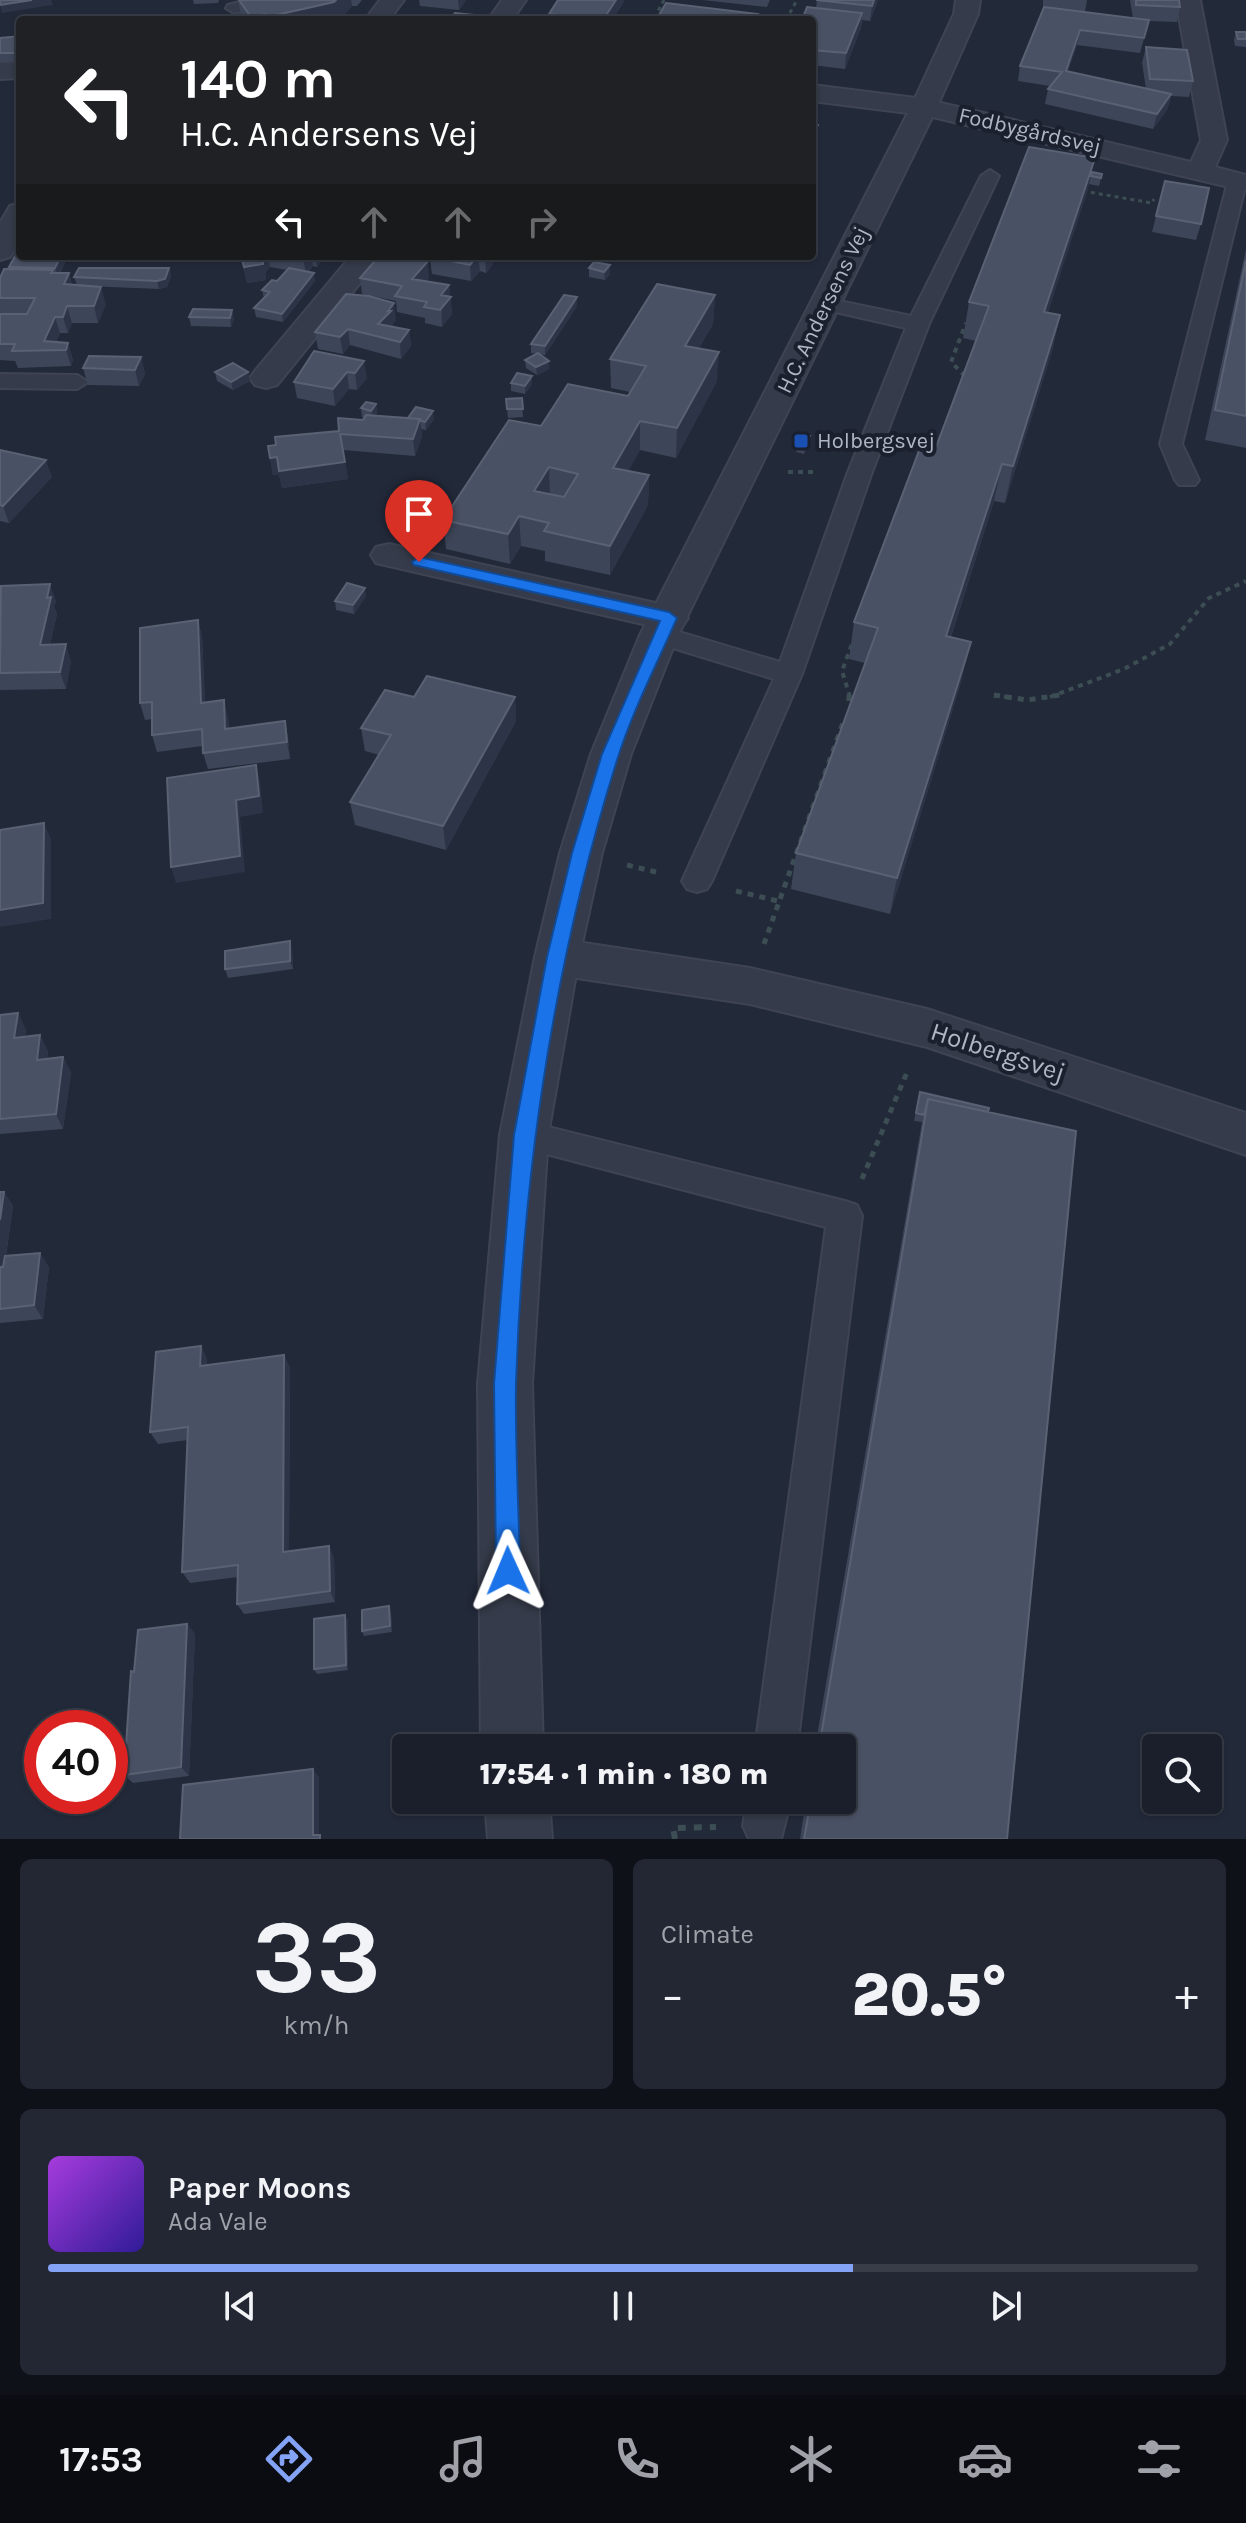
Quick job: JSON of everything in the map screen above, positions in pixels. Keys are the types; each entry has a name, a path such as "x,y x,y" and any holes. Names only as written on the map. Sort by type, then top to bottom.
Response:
{"street":[{"name":"H.C. Andersens Vej","path":"512,1734 505,1384 524,1135 557,957 581,853 611,754 664,626 924,107 966,14 968,0"},
{"path":"1188,0 1214,140 1200,171"},
{"name":"Fodbygårdsvej","path":"816,94 924,107 1242,182"},
{"path":"0,251 16,220"},
{"path":"266,378 364,260"},
{"path":"389,555 664,626"},
{"name":"Holbergsvej","path":"557,957 750,986 927,1028 1246,1134"},
{"path":"518,1814 520,1839"}],"lane":[{"path":"234,8 268,0"},
{"path":"697,881 789,674 860,472 918,324 990,176"},
{"path":"1187,480 1171,444 1242,182"},
{"path":"825,304 918,324"},
{"path":"0,381 77,382"},
{"path":"664,626 789,674"},
{"path":"524,1135 845,1216 778,1734"}],"path":[{"path":"664,0 658,11 671,12"},
{"path":"1079,190 1152,203 1174,165"},
{"path":"960,391 966,376 951,362 967,320"},
{"path":"743,472 860,472"},
{"path":"994,695 1027,700 1057,696 1124,669 1170,644 1209,598 1246,581"},
{"path":"750,986 851,702 842,671 853,641"},
{"path":"845,1216 927,1028"}],"building":[{"path":"0,0 32,0 0,5"},
{"path":"239,0 336,0 271,16 250,16"},
{"path":"558,0 616,0 606,16 549,14"},
{"path":"816,0 874,0 872,6"},
{"path":"1136,0 1179,0 1180,7 1136,5"},
{"path":"666,3 758,14 757,16 658,16"},
{"path":"807,7 862,13 846,53 816,50 816,16 804,16"},
{"path":"1044,7 1149,20 1144,38 1080,30 1066,71 1171,94 1157,114 1048,89 1062,72 1020,66"},
{"path":"455,13 475,15 474,16 452,16"},
{"path":"1236,32 1246,32 1246,39 1238,39"},
{"path":"16,36 16,53 0,53 0,38"},
{"path":"1146,47 1187,50 1193,81 1150,79"},
{"path":"1029,147 1095,158 1044,312 1060,315 1013,466 1002,464 946,636 971,642 897,878 796,853 878,628 854,622 922,443 936,447 989,306 969,302"},
{"path":"1092,172 1102,174 1101,178 1091,176"},
{"path":"1165,181 1209,188 1201,224 1156,216"},
{"path":"16,254 16,260 59,260 55,268 9,267"},
{"path":"242,260 263,260 263,264 244,267"},
{"path":"376,260 424,260 428,261 412,279 449,285 441,295 451,297 440,310 424,307 427,302 395,296 402,286 360,278"},
{"path":"445,260 474,260 470,265"},
{"path":"1246,260 1246,416 1215,410"},
{"path":"594,262 610,265 604,272 589,268"},
{"path":"79,268 169,268 165,279 157,281 74,277"},
{"path":"289,268 314,273 282,314 254,308 270,292 262,290 272,280 277,281"},
{"path":"4,269 53,270 51,273 69,273 64,284 101,287 94,306 67,306 63,317 55,317 44,341 68,343 66,350 12,351 15,344 0,344 0,314 27,314 35,298 0,298 0,278"},
{"path":"657,284 715,295 685,346 719,352 677,428 640,421 613,468 649,475 610,546 544,531 549,523 519,516 508,534 443,520 509,420 541,426 568,384 628,396 646,366 610,359","holes":["549,467 578,474 564,497 534,491"]},
{"path":"346,294 394,303 388,311 391,311 378,324 409,330 400,342 348,329 340,337 315,332"},
{"path":"564,295 577,297 545,346 531,344"},
{"path":"193,309 232,310 230,318 189,317"},
{"path":"314,351 364,361 355,373 347,372 333,389 294,382"},
{"path":"538,353 549,361 536,367 525,360"},
{"path":"89,356 141,357 135,370 83,368"},
{"path":"233,363 248,372 231,382 215,372"},
{"path":"517,373 532,376 525,386 511,383"},
{"path":"522,398 523,409 507,409 506,399"},
{"path":"366,402 376,404 371,411 361,408"},
{"path":"416,407 433,411 425,422 408,418"},
{"path":"366,415 420,419 413,439 340,434 345,462 279,471 277,457 270,458 268,446 276,445 275,437 339,431 338,418 363,420"},
{"path":"802,434 810,436 805,445 797,443"},
{"path":"0,450 46,460 3,506 0,505"},
{"path":"347,583 365,588 353,605 335,601"},
{"path":"50,584 47,598 51,597 40,645 66,644 60,672 0,673 1,586"},
{"path":"198,620 201,703 224,700 225,729 285,721 287,742 203,753 202,729 152,735 152,702 140,703 140,628"},
{"path":"427,676 515,697 443,826 350,802 391,735 361,728 385,690 414,697"},
{"path":"256,765 259,796 236,800 240,856 171,867 167,778"},
{"path":"44,823 43,903 0,910 0,830"},
{"path":"290,941 290,961 225,969 225,951"},
{"path":"18,1013 14,1038 40,1035 37,1060 63,1057 56,1114 0,1119 0,1015"},
{"path":"920,1092 989,1108 988,1112 928,1099 924,1115 916,1113"},
{"path":"928,1099 1076,1131 1007,1839 804,1839 808,1814 856,1814 856,1734 821,1734"},
{"path":"0,1192 4,1192 0,1220"},
{"path":"40,1253 34,1305 0,1309 0,1267 3,1267 5,1256"},
{"path":"201,1346 200,1366 284,1355 283,1552 329,1546 330,1591 237,1604 238,1565 182,1572 188,1427 150,1432 156,1352"},
{"path":"389,1606 390,1626 362,1631 362,1610"},
{"path":"345,1615 346,1665 314,1669 314,1619"},
{"path":"187,1624 181,1767 128,1774 131,1671 134,1672 138,1630"},
{"path":"313,1769 313,1835 320,1835 320,1839 180,1839 183,1785"}],"place":[{"name":"Holbergsvej","path":"801,441"}],"route":[{"path":"419,562 669,618 659,635 611,754 581,853 557,957 524,1135 505,1384 508,1571"}]}
